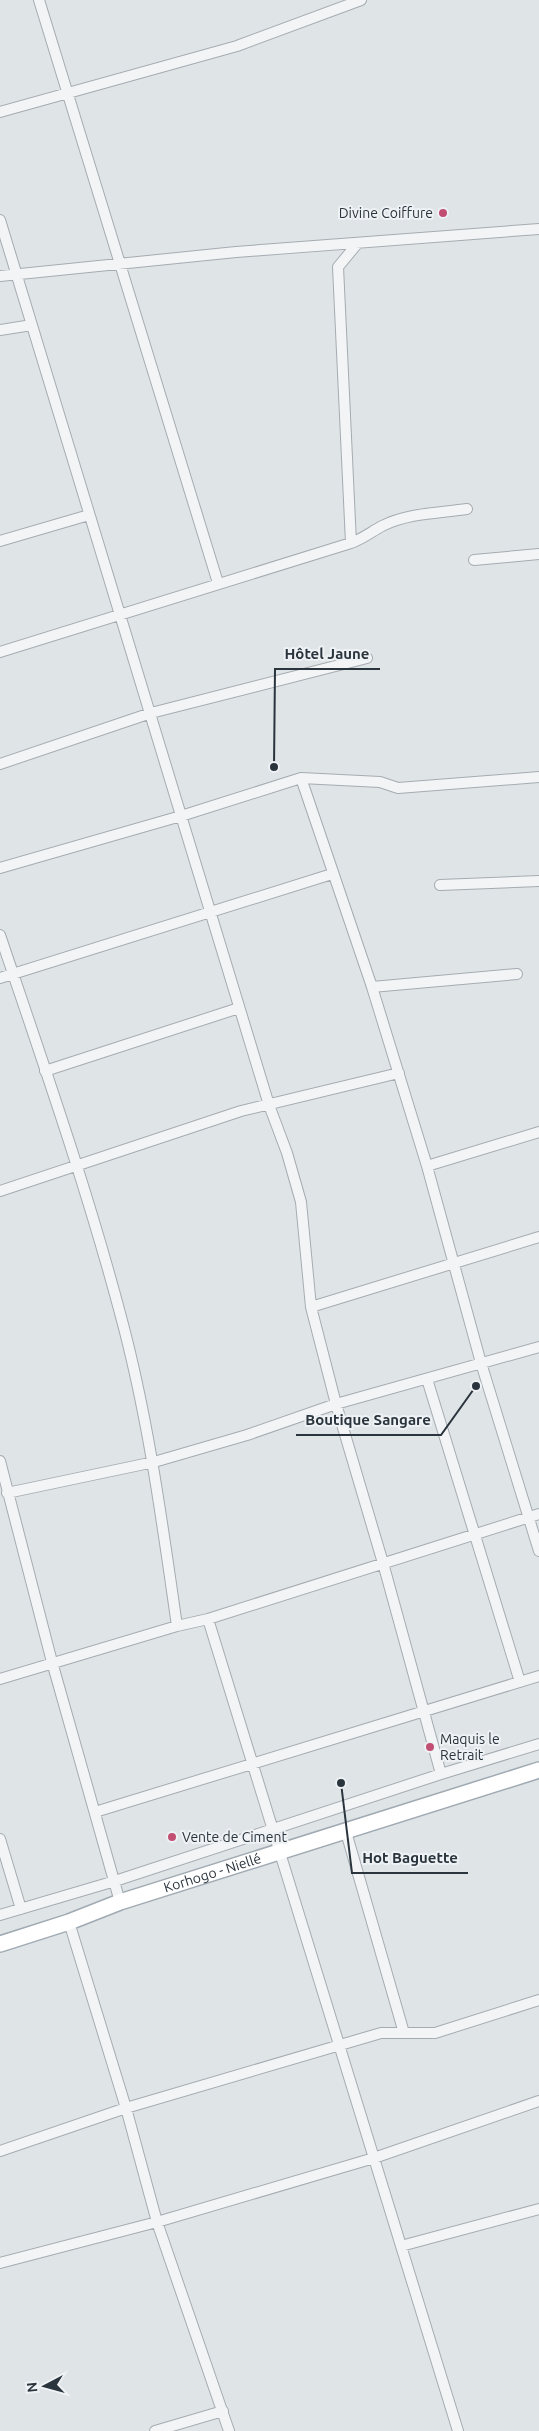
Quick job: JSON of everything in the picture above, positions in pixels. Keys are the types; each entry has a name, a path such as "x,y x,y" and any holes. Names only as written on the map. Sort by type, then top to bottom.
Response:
{"main road":[{"name":"Korhogo - Niellé","path":"0,1944 69,1922 120,1902 279,1854 539,1770"}],"street":[{"path":"38,0 218,583"},
{"path":"0,112 237,46 361,0"},
{"path":"0,220 239,1008 269,1105 287,1153 301,1202 311,1307 336,1404 383,1563 441,1774"},
{"path":"0,276 236,252 539,229"},
{"path":"351,543 338,268 358,244"},
{"path":"0,330 32,325"},
{"path":"0,652 119,613 351,543 368,537 381,526 412,516 467,509"},
{"path":"0,541 89,514"},
{"path":"474,560 539,554"},
{"path":"0,764 151,713 367,658"},
{"path":"0,868 181,816 301,778 380,782 398,788 539,777"},
{"path":"301,778 332,874 372,987 427,1166 481,1363 534,1515 539,1551"},
{"path":"0,978 332,874"},
{"path":"440,885 539,881"},
{"path":"0,935 76,1166 120,1314 154,1462 177,1626"},
{"path":"372,987 517,974"},
{"path":"45,1072 239,1008"},
{"path":"0,1191 241,1111 398,1073"},
{"path":"427,1166 539,1132"},
{"path":"311,1307 539,1237"},
{"path":"7,1493 154,1462 247,1435 336,1404 539,1347"},
{"path":"427,1379 520,1682"},
{"path":"0,1461 2,1480 120,1902"},
{"path":"0,1678 177,1626 208,1619 534,1515"},
{"path":"208,1619 458,2431"},
{"path":"95,1812 424,1713 539,1676"},
{"path":"0,1916 115,1882 441,1774 539,1744"},
{"path":"346,1832 404,2033"},
{"path":"0,1839 21,1909"},
{"path":"69,1922 126,2108 157,2222 229,2431"},
{"path":"0,2151 126,2108 381,2033 435,2032 539,2000"},
{"path":"0,2263 157,2222 374,2158 539,2101"},
{"path":"401,2246 539,2209"},
{"path":"155,2431 223,2410"}],"place":[{"name":"Divine Coiffure","path":"443,213"},
{"name":"Hôtel Jaune","path":"274,767"},
{"name":"Boutique Sangare","path":"476,1386"},
{"name":"Maquis le Retrait","path":"430,1747"},
{"name":"Hot Baguette","path":"341,1783"},
{"name":"Vente de Ciment","path":"172,1837"}]}
